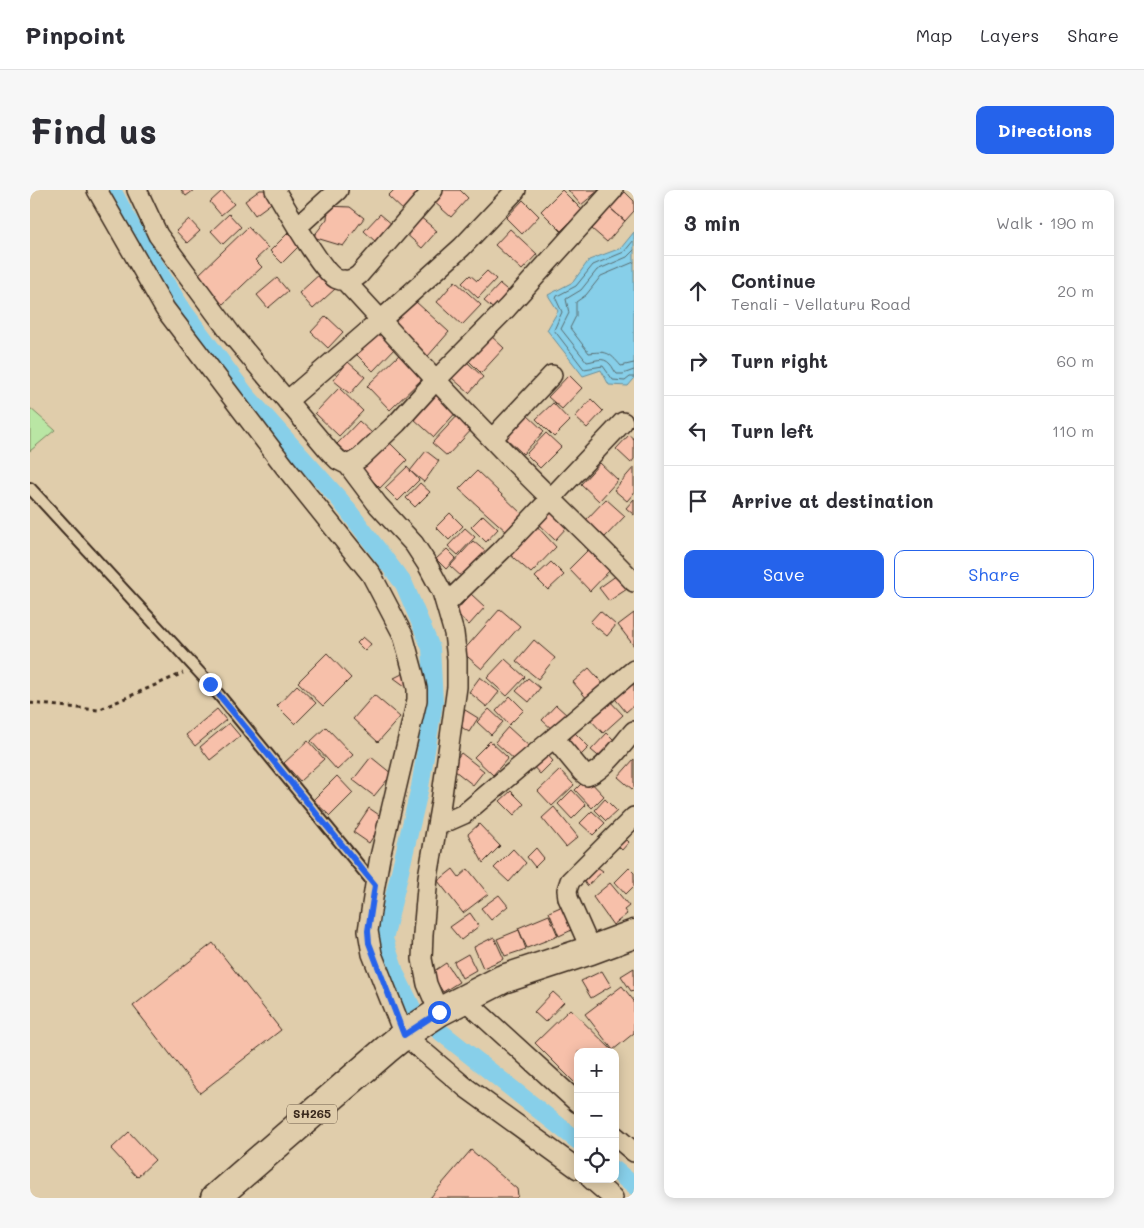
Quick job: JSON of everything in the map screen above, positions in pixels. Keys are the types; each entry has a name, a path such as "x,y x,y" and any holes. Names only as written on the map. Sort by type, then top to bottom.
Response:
{"main road":[{"name":"SH265","path":"215,1198 407,1033 436,1014 503,979 634,934"}],"street":[{"path":"97,190 165,309 285,467 371,574 403,636 416,682 416,700 380,857 368,931 369,943 407,1033 464,1087 574,1166"},
{"path":"137,190 158,235 231,334 330,452 338,460 348,465 378,505 414,544 442,592 454,632 457,659 457,687 428,877 422,959 436,1014"},
{"path":"275,190 326,270 338,280 355,278 359,275 433,190"},
{"path":"297,227 338,190"},
{"path":"287,401 474,236 516,190"},
{"path":"348,465 360,458 397,423 507,308 613,190"},
{"path":"344,280 436,381 550,499 634,582"},
{"path":"492,439 552,376"},
{"path":"446,604 623,422"},
{"path":"437,826 452,821 464,814 634,670"},
{"path":"554,738 582,772 588,776 600,769 634,730"},
{"path":"591,950 568,898 567,890 570,881 634,817"},
{"path":"464,999 574,1098"},
{"path":"617,1138 634,1152"},
{"path":"596,1183 613,1198"}],"lane":[{"path":"30,488 195,667 375,885"}],"path":[{"path":"30,703 98,710 195,667"}],"green space":[{"path":"30,408 55,430 30,451"}],"water":[{"path":"634,232 634,379 628,386 609,385 601,370 583,376 547,330 558,311 548,295 573,282 589,260 621,248"}],"building":[{"path":"181,190 194,190 186,196"},
{"path":"260,190 266,190 274,201 255,215 245,201"},
{"path":"394,190 417,190 423,196 406,213 388,196"},
{"path":"441,190 460,190 468,198 451,217 432,200"},
{"path":"562,190 582,210 561,231 541,211"},
{"path":"568,190 599,190 581,205"},
{"path":"222,191 234,204 221,215 210,202"},
{"path":"625,192 634,201 634,211 625,221 610,208"},
{"path":"523,200 539,216 522,234 506,218"},
{"path":"328,206 350,207 364,218 343,246 313,237 327,219"},
{"path":"610,208 625,221 607,242 592,229"},
{"path":"229,214 241,227 223,244 211,231"},
{"path":"380,214 393,225 377,243 364,231"},
{"path":"419,216 437,231 422,248 404,232"},
{"path":"189,219 200,231 187,243 176,231"},
{"path":"248,227 268,248 255,260 262,267 222,305 196,277"},
{"path":"510,229 537,254 522,270 495,245"},
{"path":"288,233 300,245 282,263 270,251"},
{"path":"487,271 496,279 478,298 462,283 470,275 477,281"},
{"path":"321,273 335,289 313,309 299,293"},
{"path":"277,278 288,291 268,308 257,295"},
{"path":"455,281 481,305 462,325 437,302"},
{"path":"500,284 512,294 496,311 484,301"},
{"path":"415,301 449,332 428,356 393,324"},
{"path":"326,316 343,332 328,348 311,332"},
{"path":"381,329 397,346 373,371 356,354"},
{"path":"490,335 504,348 481,373 468,360"},
{"path":"401,353 424,377 390,410 367,386"},
{"path":"348,362 365,377 350,394 333,380"},
{"path":"467,362 483,377 469,393 452,378"},
{"path":"569,375 582,388 562,409 548,397"},
{"path":"339,388 363,411 339,436 315,413"},
{"path":"437,392 458,410 434,437 414,419"},
{"path":"591,399 603,411 587,428 575,417"},
{"path":"553,403 570,421 554,437 536,419"},
{"path":"461,412 475,426 447,456 432,443"},
{"path":"526,414 544,431 523,454 505,437"},
{"path":"359,421 373,434 351,457 337,444"},
{"path":"546,433 561,447 540,468 526,454"},
{"path":"629,435 634,439 634,459 631,463 616,449"},
{"path":"387,440 407,460 380,488 360,468"},
{"path":"426,451 439,461 424,482 410,471"},
{"path":"600,463 618,480 599,501 581,484"},
{"path":"407,467 419,480 398,501 385,488"},
{"path":"634,467 634,493 627,501 614,490"},
{"path":"477,471 523,515 507,532 459,489"},
{"path":"420,483 430,492 415,507 406,498"},
{"path":"606,499 625,516 605,537 586,520"},
{"path":"634,499 634,515 626,508"},
{"path":"552,510 568,526 555,540 538,524"},
{"path":"450,513 463,526 449,540 436,527"},
{"path":"483,515 498,529 486,542 471,527"},
{"path":"535,524 556,547 531,573 507,552"},
{"path":"465,528 475,537 458,555 448,546"},
{"path":"473,541 486,552 463,578 450,566"},
{"path":"447,549 456,558 446,569 436,559"},
{"path":"589,549 610,570 590,591 569,569"},
{"path":"551,562 564,575 548,590 535,577"},
{"path":"617,575 627,589 609,601 599,588"},
{"path":"471,594 485,607 469,625 455,612"},
{"path":"500,609 520,626 482,669 462,652"},
{"path":"600,611 616,625 607,636 590,622"},
{"path":"634,613 634,646 618,625"},
{"path":"363,637 371,644 365,651 357,643"},
{"path":"534,640 555,658 538,679 516,661"},
{"path":"327,653 351,678 323,706 298,682"},
{"path":"505,659 525,677 507,696 487,678"},
{"path":"589,668 605,686 588,700 573,682"},
{"path":"406,672 410,680 405,686 394,678"},
{"path":"480,677 499,692 487,707 469,692"},
{"path":"528,678 540,688 529,702 516,691"},
{"path":"630,680 634,684 634,705 626,712 612,695"},
{"path":"297,685 316,703 295,724 277,706"},
{"path":"374,695 400,717 378,742 353,719"},
{"path":"510,696 524,710 509,725 496,711"},
{"path":"608,699 623,715 603,733 588,717"},
{"path":"556,705 568,716 554,731 542,720"},
{"path":"217,709 226,720 195,746 186,735"},
{"path":"489,709 503,722 491,735 477,722"},
{"path":"465,710 478,718 469,732 457,724"},
{"path":"229,723 240,736 210,760 200,747"},
{"path":"326,727 353,755 337,770 311,741"},
{"path":"508,727 530,747 517,762 495,742"},
{"path":"572,730 589,747 580,756 562,739"},
{"path":"607,733 618,744 603,760 591,750"},
{"path":"308,741 324,759 300,781 284,763"},
{"path":"490,741 508,758 493,775 474,757"},
{"path":"544,751 553,761 540,774 531,764"},
{"path":"461,753 484,771 473,785 450,767"},
{"path":"371,757 392,774 374,796 353,780"},
{"path":"634,759 634,787 632,789 618,777"},
{"path":"560,770 574,785 552,806 538,791"},
{"path":"337,776 353,793 330,816 313,800"},
{"path":"587,778 604,796 592,808 575,790"},
{"path":"572,790 586,805 572,819 558,804"},
{"path":"511,791 524,804 514,815 500,801"},
{"path":"605,799 617,811 606,821 595,810"},
{"path":"554,807 578,837 566,847 542,818"},
{"path":"369,808 385,819 369,843 353,832"},
{"path":"592,811 605,823 593,835 580,823"},
{"path":"479,824 500,846 483,863 468,834"},
{"path":"622,835 629,842 622,850 615,843"},
{"path":"536,848 544,858 535,867 527,857"},
{"path":"513,849 526,863 509,882 494,868"},
{"path":"597,867 603,871 587,886 582,878"},
{"path":"629,868 634,873 634,886 626,894 615,882"},
{"path":"453,869 459,877 468,869 488,894 463,913 438,881"},
{"path":"610,883 629,906 624,910 627,914 613,925 593,897"},
{"path":"499,895 508,906 491,920 481,908"},
{"path":"565,905 576,928 559,936 549,912"},
{"path":"470,913 479,926 461,940 450,927"},
{"path":"549,915 558,936 527,948 518,928"},
{"path":"519,930 526,949 505,956 497,939"},
{"path":"494,937 504,959 483,968 474,947"},
{"path":"213,943 281,1030 200,1093 133,1006"},
{"path":"468,954 476,970 462,978 454,962"},
{"path":"446,963 459,982 443,992 431,973"},
{"path":"634,968 634,990 631,991 621,976"},
{"path":"602,971 611,986 591,998 581,981"},
{"path":"622,986 634,1001 634,1033 615,1048 611,1048 585,1014"},
{"path":"553,992 564,1002 545,1022 534,1012"},
{"path":"570,1009 610,1048 574,1048 574,1082 535,1043"},
{"path":"129,1132 155,1160 137,1177 111,1149"},
{"path":"471,1150 517,1189 518,1196 516,1198 430,1198"}],"waterway":[{"path":"112,190 135,233 182,309 246,395 340,500 404,584 431,648 434,702 420,787 384,939 396,975 413,1010 574,1138"},
{"path":"619,1173 634,1186"}],"route":[{"path":"210,684 375,885 368,931 369,943 404,1035 439,1012"}]}
